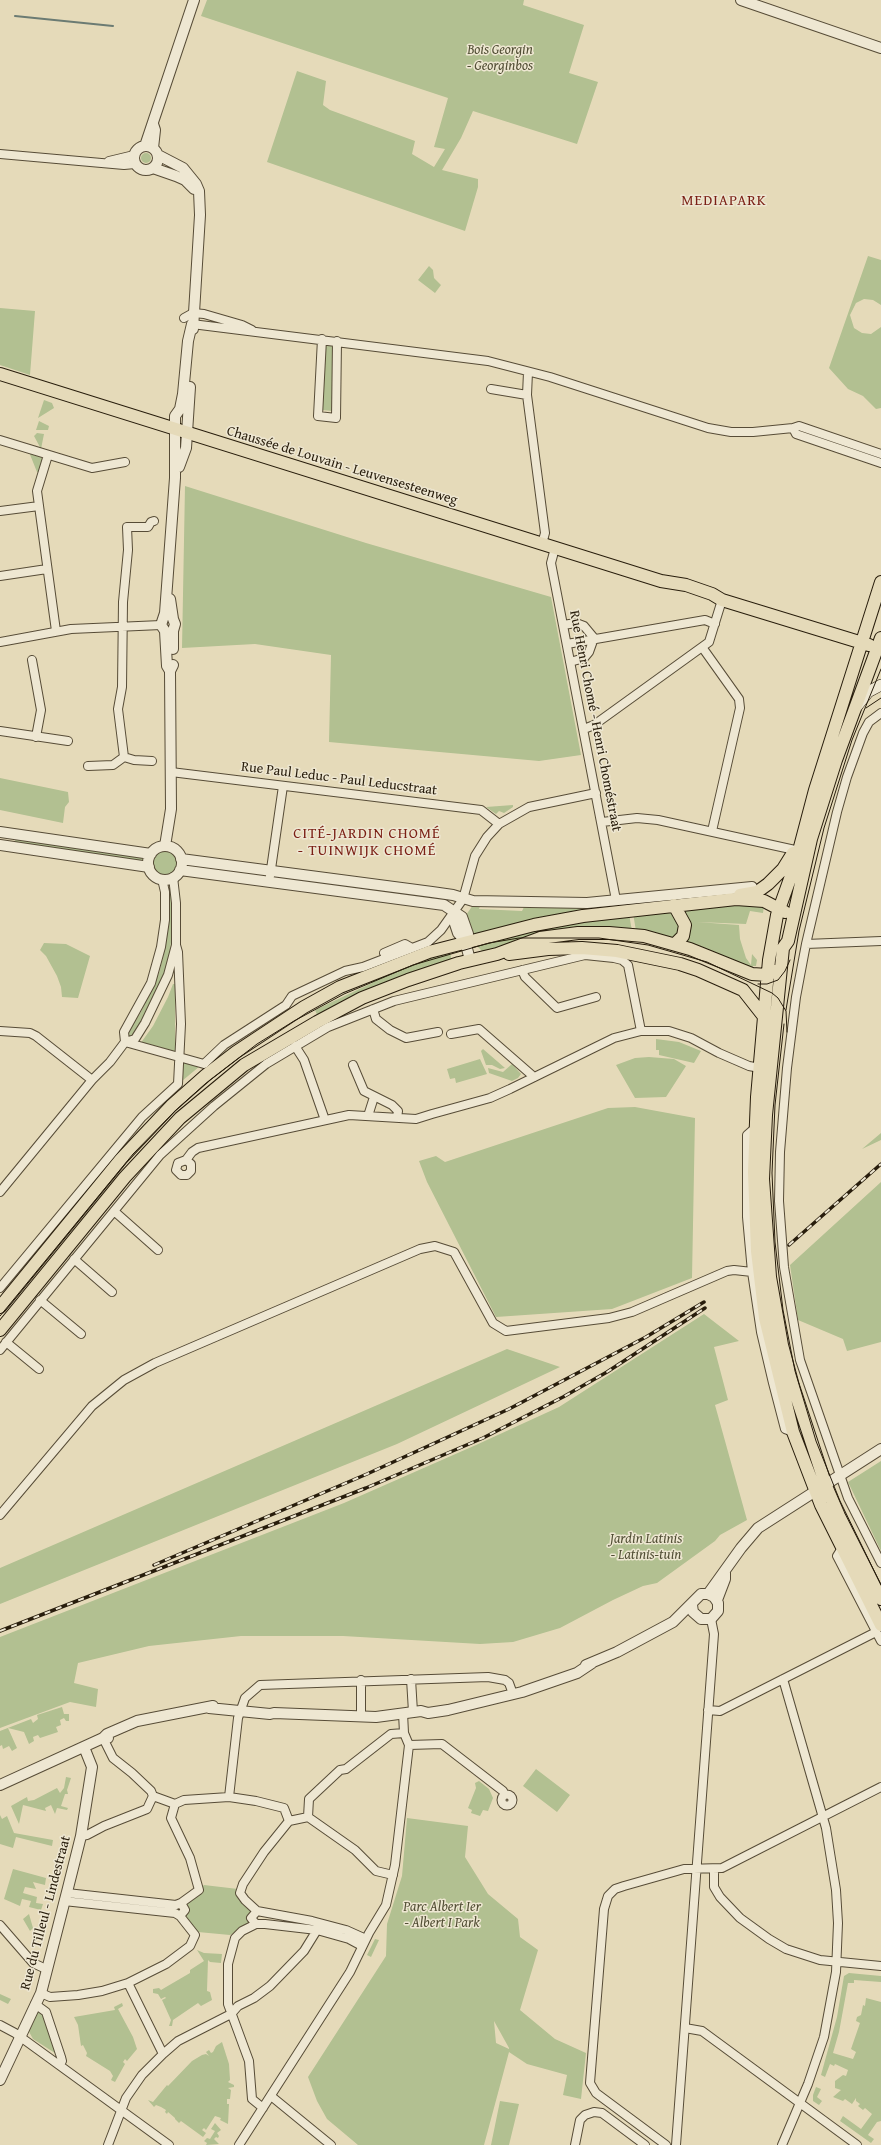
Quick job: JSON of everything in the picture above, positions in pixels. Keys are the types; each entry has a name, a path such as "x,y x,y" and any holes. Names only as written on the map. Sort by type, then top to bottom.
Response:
{"main road":[{"name":"Chaussée de Louvain - Leuvensesteenweg","path":"0,374 675,585 710,600 722,600 862,643 880,646"},
{"path":"881,582 797,848 796,862 779,907 771,946 765,1018 754,1067 755,1218 761,1286 772,1349 793,1432 821,1489 839,1516 881,1599"},
{"path":"783,948 788,940 811,839 836,760 857,706 868,669 880,646"},
{"path":"857,706 868,692 881,685"},
{"path":"736,899 742,894 757,892 768,884 783,869 797,848"},
{"path":"0,1307 134,1144 171,1106 210,1072 304,1007 340,987 407,960 465,941 534,925 583,916 674,905 736,899 764,900 779,907 785,912 786,915 781,939 783,948 780,966 781,977 766,1115 763,1179 764,1218 770,1277 782,1345 821,1489 842,1548 879,1628"},
{"path":"674,905 685,925 683,936 676,944"},
{"path":"498,954 540,938 578,933 631,934 676,944 752,974 768,975 780,966"},
{"path":"0,1330 132,1169 180,1118 228,1077 256,1056 362,998 408,980 470,960 498,954 548,949 582,948 617,951 657,959 698,970 743,990 765,1018"}],"street":[{"path":"153,171 157,164 152,150 149,128 153,124 194,0"},
{"path":"741,0 881,48"},
{"path":"165,846 171,809 170,671 173,667 167,625 167,584 176,476 186,454 182,431 194,341 190,318 200,215 198,196 196,184 189,174 152,150 137,150 135,160 142,169 185,180 198,196"},
{"path":"0,154 105,162 135,160"},
{"path":"190,318 241,331 252,330 488,361 550,377 708,428 742,432 793,428 799,426 881,454"},
{"path":"322,339 318,416 336,418 337,341"},
{"path":"528,372 527,395 545,533 542,544"},
{"path":"491,389 527,395"},
{"path":"793,428 796,434 881,463"},
{"path":"0,440 92,468 125,462"},
{"path":"48,455 37,491 38,506 41,512 48,560 47,569 56,631"},
{"path":"0,511 38,506"},
{"path":"124,756 118,709 122,687 124,584 128,550 127,527 148,527 151,522 154,521"},
{"name":"Rue Henri Chomé - Henri Choméstraat","path":"555,548 551,562 616,900"},
{"path":"0,576 47,569"},
{"path":"584,729 594,725 709,642 722,600"},
{"path":"567,644 594,638 705,620 714,624"},
{"path":"563,625 576,622 584,626 594,638"},
{"path":"0,642 71,628 167,625"},
{"path":"570,662 584,658 589,652 594,638"},
{"path":"702,647 739,699 740,708 712,831"},
{"path":"32,660 41,710 36,737"},
{"path":"881,713 870,722 863,733 847,777 837,812 806,944 795,1005 782,1110 780,1152 780,1224 784,1267 797,1348 839,1476 848,1498 881,1563"},
{"path":"0,731 68,742"},
{"path":"124,756 134,760 152,761"},
{"path":"88,766 113,765 124,756"},
{"name":"Rue Paul Leduc - Paul Leducstraat","path":"171,772 481,810 499,824"},
{"path":"269,882 283,786"},
{"path":"125,1042 204,1064 224,1045 286,1005 292,996 345,971 370,964 428,942 434,938 463,900 475,856 487,837 499,824 529,807 596,793"},
{"path":"0,1288 142,1117 178,1084 180,1058 176,904 177,874 181,859 175,850 174,819 171,809"},
{"path":"602,822 637,818 797,848"},
{"path":"0,832 151,854"},
{"path":"0,845 149,867"},
{"path":"175,850 165,846 158,848 151,854 148,860 149,867 154,875 162,879 177,874 269,882 438,904 444,905 454,912"},
{"path":"181,859 453,895 463,900 473,901 580,902 616,900 744,888 768,884"},
{"path":"125,1042 124,1032 151,983 161,947 165,920 165,892 162,879"},
{"path":"665,896 674,905"},
{"path":"454,912 454,921 458,933 465,941 470,960"},
{"path":"806,944 881,941"},
{"path":"0,1192 92,1080 110,1062 125,1042 135,1039 161,994 176,945"},
{"path":"0,1350 136,1182 166,1150 230,1092 266,1064 328,1027 372,1009 433,991 584,955 614,958 622,960 628,965 641,1031"},
{"path":"522,970 525,977 557,1008 596,997"},
{"path":"372,1009 376,1019 390,1030 406,1038 438,1032"},
{"path":"451,1034 479,1028 534,1077"},
{"path":"0,1031 30,1033 36,1036 92,1080"},
{"path":"186,1160 192,1152 198,1148 349,1115 416,1118 490,1098 614,1038 641,1031 669,1031 691,1038 719,1053 754,1067"},
{"path":"296,1046 304,1060 325,1120"},
{"path":"353,1065 364,1091 392,1105 398,1111 397,1118"},
{"path":"368,1116 374,1097"},
{"path":"755,1128 747,1135 746,1160 747,1217 752,1272 761,1332 773,1383 785,1428 793,1432"},
{"path":"132,1169 136,1182"},
{"path":"114,1211 158,1250"},
{"path":"0,1514 92,1406 124,1380 155,1364 420,1249 435,1246 454,1252 493,1323 506,1331 609,1318 632,1312 727,1271 734,1270 752,1272"},
{"path":"74,1259 112,1292"},
{"path":"40,1300 81,1334"},
{"path":"6,1342 39,1369"},
{"path":"0,1785 103,1738 110,1738 142,1721 187,1710 209,1708 241,1709 270,1714 387,1717 512,1692 592,1663 642,1640 673,1622 692,1604 698,1596 708,1594 741,1548 758,1528 821,1489 881,1449"},
{"path":"673,1622 680,1621 689,1615 695,1615 701,1619 711,1619 718,1611 717,1600 725,1579 724,1572"},
{"path":"708,1594 717,1600"},
{"path":"692,1604 695,1615"},
{"path":"676,2145 714,1628 711,1619"},
{"path":"708,1710 720,1711 879,1628 881,1641"},
{"path":"230,1797 238,1718 245,1698 260,1685 361,1680 488,1677 505,1680 509,1683 512,1692"},
{"path":"239,2145 350,1972 364,1943 386,1905 393,1875 409,1745 404,1732 412,1712 411,1679"},
{"path":"782,2145 800,2103 824,2037 830,2011 837,1962 836,1890 832,1857 823,1817 783,1679"},
{"path":"361,1680 361,1716"},
{"path":"308,1817 309,1800 340,1770 346,1769 391,1734 404,1732"},
{"path":"103,1738 113,1758 136,1777 153,1796 175,1804 184,1800 230,1797 256,1801 284,1808 289,1821"},
{"path":"409,1745 442,1744 503,1791 505,1795"},
{"name":"Rue du Tilleul - Lindestraat","path":"0,2080 41,1993 81,1836 92,1767 84,1747"},
{"path":"666,2145 596,2094 590,2083 604,1909 608,1896 613,1891 624,1886 684,1869 722,1868 881,1787"},
{"path":"81,1836 88,1835 104,1826 147,1809 153,1796"},
{"path":"65,1897 176,1905 199,1890 190,1858 171,1818 175,1804"},
{"path":"364,1943 346,1930 312,1921 257,1911 240,1893 243,1884 264,1852 289,1821 308,1817 355,1850 376,1871 393,1875"},
{"path":"714,1869 714,1887 720,1898 754,1929 786,1949 820,1960 881,1966"},
{"path":"41,1993 50,1997 78,1995 128,1983 166,1964 190,1946 195,1935 180,1916 175,1913 65,1897"},
{"path":"180,1916 185,1910 181,1903"},
{"path":"256,1924 251,1918 257,1911"},
{"path":"263,2108 252,2099 249,2061 231,2014 227,1982 228,1964 235,1938 242,1931 256,1924 317,1930 364,1943"},
{"path":"0,1925 33,1963 46,1969"},
{"path":"108,2145 126,2098 142,2075 178,2041 231,2014 238,2006 254,1998 270,1986 290,1968 304,1951 317,1930"},
{"path":"128,1983 163,2054"},
{"path":"36,2004 46,2012 62,2061 59,2065"},
{"path":"0,2025 20,2037 169,2145"},
{"path":"685,2028 702,2031 857,2145"},
{"path":"271,2096 331,2145"},
{"path":"602,2113 608,2103"},
{"path":"575,2145 580,2120 585,2115 594,2112 602,2113 645,2145"}],"green space":[{"name":"Bois Georgin - Georginbos","path":"207,0 524,0 523,5 584,25 569,73 598,82 577,144 473,111 461,138 442,170 478,179 478,187 465,231 267,162 297,71 326,81 323,105 330,110 415,141 412,154 434,167 445,149 434,147 448,98 201,16"},
{"path":"144,153 148,153 150,154 150,162 144,163 141,160 141,156"},
{"path":"868,256 881,260 881,305 873,300 864,299 856,303 850,315 854,328 862,333 871,334 881,327 881,408 876,409 863,396 848,389 829,368"},
{"path":"429,266 433,270 434,278 441,285 435,293 418,280"},
{"path":"0,308 35,311 30,375 0,365"},
{"path":"326,344 332,345 332,411 322,410"},
{"path":"44,400 52,403 54,408 38,418"},
{"path":"39,421 49,426 48,430 36,430"},
{"path":"37,433 44,434 41,449 34,436"},
{"path":"29,452 43,458 38,472 37,472"},
{"path":"185,486 366,543 551,597 581,755 539,761 329,742 331,655 255,644 182,648"},
{"path":"0,778 68,792 69,802 65,807 63,823 0,810"},
{"path":"513,805 513,807 504,813 499,811 496,814 486,807"},
{"path":"16,837 144,857 143,865 14,845"},
{"path":"165,849 174,853 178,862 174,871 165,875 156,871 152,862 156,853"},
{"path":"166,885 173,894 173,920 170,953 164,979 153,1004 131,1039 126,1035 141,1012 159,973 165,949"},
{"path":"666,901 528,921 473,934 466,915 473,905 481,903 479,909 522,911 525,905"},
{"path":"720,904 764,906 763,913 750,911 746,924 697,922 739,925 740,939 746,958 751,965 752,954 757,960 756,966 753,966 752,970 686,942 690,923 684,910"},
{"path":"667,910 675,913 681,931 674,938 636,931 633,913"},
{"path":"629,914 632,931 581,930 486,952 482,951 474,943 533,930"},
{"path":"44,943 66,944 90,956 78,998 62,997 61,987 57,976 46,956 40,950"},
{"path":"449,949 452,961 318,1017 315,1010 372,983 370,978"},
{"path":"173,984 175,984 175,1052 140,1044 153,1026"},
{"path":"656,1039 679,1042 701,1051 694,1063 659,1055 659,1050 656,1050"},
{"path":"483,1049 505,1068 500,1069 492,1065 486,1065 481,1051"},
{"path":"649,1057 674,1059 686,1066 666,1097 635,1098 616,1065 635,1058"},
{"path":"480,1059 487,1074 456,1083 455,1078 450,1079 447,1069"},
{"path":"182,1063 200,1066 182,1081"},
{"path":"512,1064 521,1074 518,1078 512,1081 489,1073 488,1068 503,1072"},
{"path":"635,1107 695,1118 692,1278 612,1309 496,1317 427,1182 419,1161 436,1156 445,1162 608,1108"},
{"path":"881,1133 881,1140 862,1149"},
{"path":"881,1182 881,1342 847,1351 843,1339 798,1320 790,1265"},
{"name":"Jardin Latinis - Latinis-tuin","path":"704,1314 739,1341 714,1347 728,1400 715,1405 747,1520 720,1535 715,1541 657,1583 643,1586 560,1628 513,1642 480,1644 343,1636 241,1636 149,1646 78,1663 74,1683 98,1689 96,1707 70,1702 0,1728 0,1637 344,1503 559,1407"},
{"path":"507,1349 560,1367 397,1444 0,1604 0,1568"},
{"path":"881,1461 881,1551 848,1482"},
{"path":"62,1707 64,1714 69,1714 69,1721 66,1721 64,1718 60,1720 61,1725 56,1727 58,1732 40,1738 38,1735 33,1737 34,1741 29,1744 24,1732 8,1728 17,1748 12,1751 9,1746 3,1749 2,1745 0,1746 0,1731 31,1719 33,1723 38,1719 37,1715"},
{"path":"536,1769 570,1795 557,1812 523,1786"},
{"path":"66,1777 71,1778 67,1790 68,1794 65,1794 61,1806 68,1808 67,1810 57,1808 55,1814 51,1805 45,1808 46,1811 23,1805 19,1824 11,1806 27,1797 28,1801 34,1800 57,1788 60,1793 64,1788"},
{"path":"479,1781 489,1789 493,1798 488,1811 483,1810 480,1816 471,1813 472,1810 468,1808 476,1788 475,1783"},
{"path":"0,1815 2,1819 7,1816 14,1833 53,1840 52,1846 16,1837 13,1848 0,1844"},
{"name":"Parc Albert Ier - Albert I Park","path":"407,1818 468,1826 465,1857 488,1894 518,1919 520,1937 538,1950 520,2010 555,2039 586,2053 581,2099 563,2095 567,2075 527,2064 509,2052 484,2145 358,2145 327,2119 317,2101 308,2077 386,1956 387,1924 402,1876","holes":["494,2021 509,2048 496,2043"]},
{"path":"13,1869 46,1878 45,1885 33,1882 36,1889 25,1887 23,1893 37,1897 36,1903 43,1904 41,1910 29,1907 31,1901 22,1899 20,1906 4,1899"},
{"path":"204,1885 238,1889 254,1911 251,1922 230,1935 198,1932 183,1917 185,1903"},
{"path":"29,1914 33,1928 30,1931 23,1919"},
{"path":"375,1939 379,1940 371,1957 367,1955"},
{"path":"197,1950 204,1953 222,1954 221,1963 210,1962 208,1960 207,1991 210,1992 212,2000 201,2006 198,2003 173,2020 172,2026 169,2026 171,2020 162,2000 166,1998 161,1999 158,1994 153,1993 153,1989 159,1988 161,1990 190,1973 190,1970 204,1961"},
{"path":"849,1973 881,1976 881,1982 854,1980 854,1983 848,1983 839,2032 833,2053 853,2059 856,2052 851,2049 860,2023 856,2021 857,2017 861,2015 863,2005 865,2006 866,1998 881,2002 881,2121 877,2122 868,2135 874,2139 871,2143 840,2121 843,2116 861,2129 872,2114 865,2108 863,2110 858,2106 860,2104 856,2101 856,2098 852,2104 845,2099 843,2101 833,2097 841,2090 835,2088 835,2081 843,2075 846,2076 848,2070 835,2064 834,2066 830,2064 825,2077 821,2075 837,2017 844,1976"},
{"path":"0,1994 11,1999 8,2004 0,2000"},
{"path":"122,2003 123,2006 118,2009 133,2037 137,2049 127,2061 125,2059 123,2062 125,2064 115,2082 111,2080 113,2076 110,2071 86,2056 87,2053 83,2045 81,2046 78,2025 74,2017 115,2010 114,2007"},
{"path":"39,2008 44,2012 58,2055 33,2039 27,2028"},
{"path":"222,2042 229,2064 230,2080 228,2082 234,2085 234,2087 228,2088 231,2090 230,2099 227,2099 227,2104 229,2104 228,2124 220,2120 221,2118 215,2116 206,2130 204,2128 202,2130 206,2133 203,2137 181,2121 179,2123 168,2112 167,2114 165,2112 166,2110 156,2105 154,2107 148,2100 153,2102 167,2085 168,2086 192,2061 202,2055 206,2054 209,2056 206,2052 209,2050 211,2053 213,2052 216,2046"},
{"path":"816,2087 821,2089 817,2097 822,2101 819,2105 813,2101 813,2095"},
{"path":"500,2101 519,2104 509,2145 491,2145"},
{"path":"215,2123 221,2130 217,2133 219,2136 218,2138 216,2137 214,2139 219,2144 206,2145 207,2143 204,2141 207,2138 210,2139 215,2131 211,2129"}],"waterway":[{"path":"15,16 113,26"}],"tram line":[{"path":"786,1010 799,931 824,828 852,740 881,669"},
{"path":"866,708 881,698"},
{"path":"0,1316 133,1154 176,1110 205,1084 257,1044 294,1021 344,994 413,965 489,943 519,938 599,938 648,945 707,962 772,993 778,998 786,1011 787,1032"},
{"path":"758,984 767,984 778,980 785,971 790,960"},
{"path":"784,1024 775,1105 772,1173 775,1242 783,1310 795,1371 816,1441 840,1501 881,1585"}],"railway":[{"path":"789,1245 881,1164"},
{"path":"154,1565 367,1474 509,1409 646,1337 704,1302"},
{"path":"0,1631 366,1488 483,1438 563,1397 607,1372 705,1308"}],"district":[{"name":"MEDIAPARK","path":"724,201"},
{"name":"CITÉ-JARDIN CHOMÉ - TUINWIJK CHOMÉ","path":"367,842"}]}
